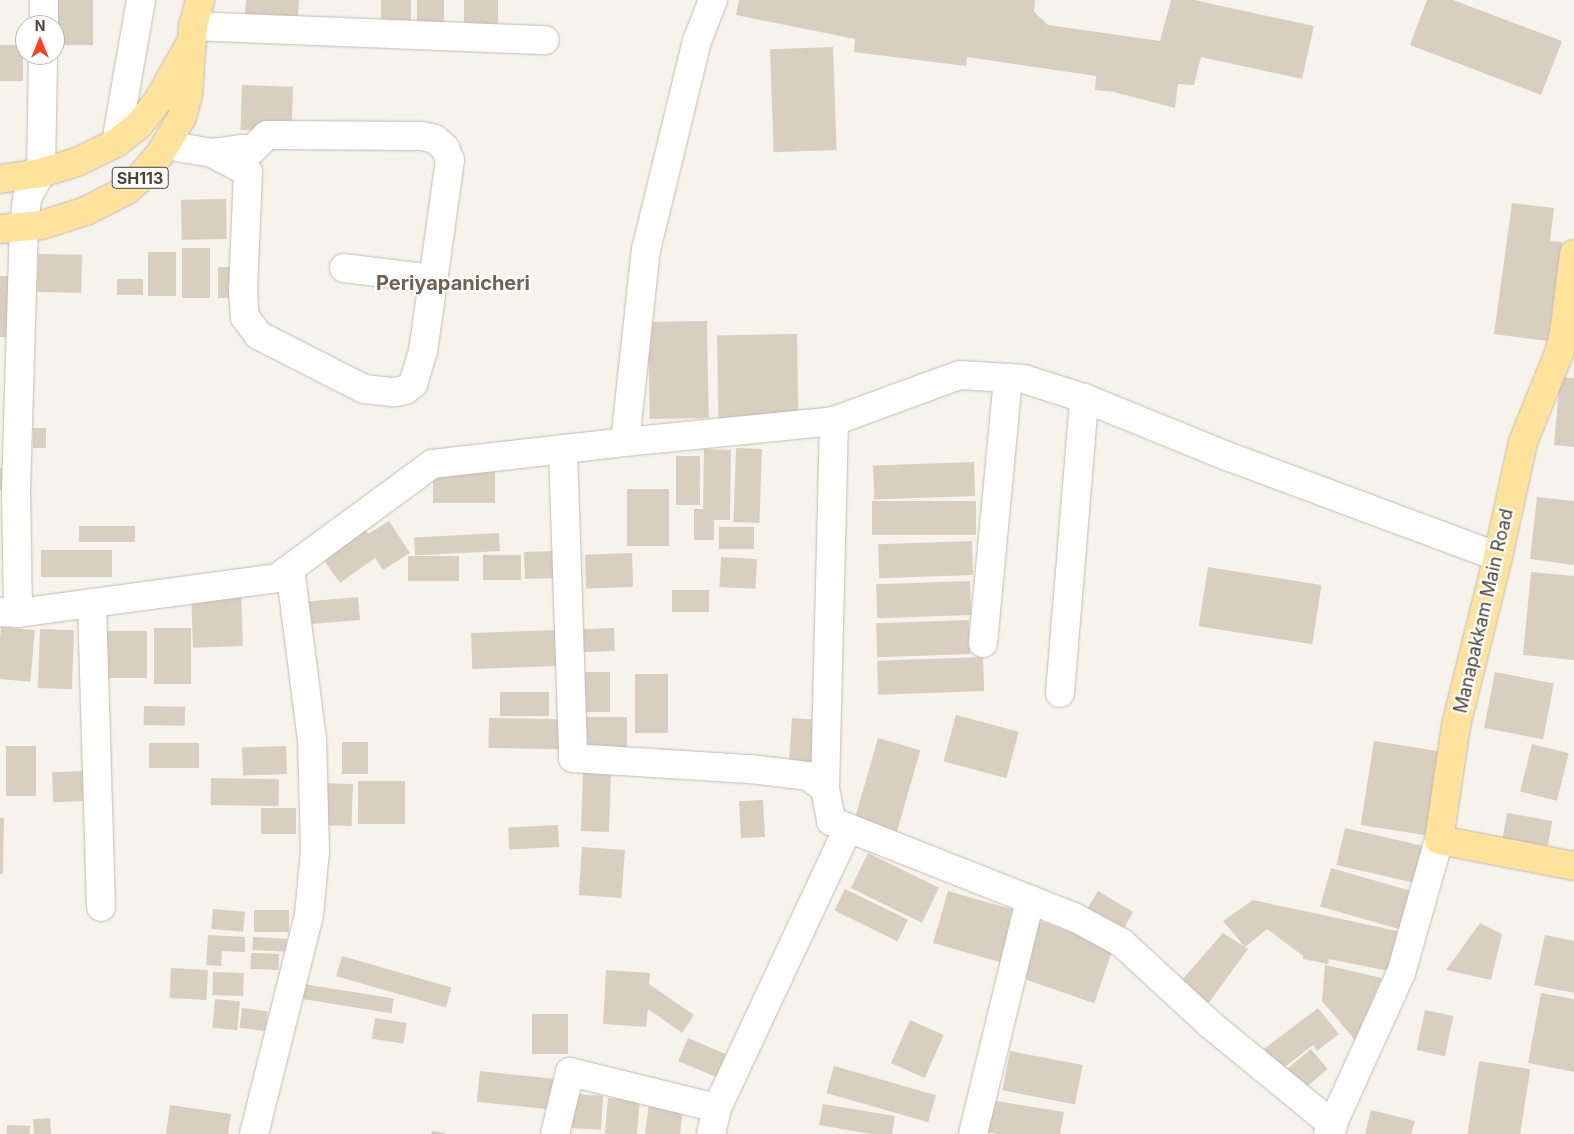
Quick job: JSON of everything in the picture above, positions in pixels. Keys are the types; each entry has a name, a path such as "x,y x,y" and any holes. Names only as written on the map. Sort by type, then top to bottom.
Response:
{"main road":[{"name":"SH113","path":"12,228 42,225 86,211 127,190 149,167 166,145 182,117 188,94 192,33 200,0"},
{"name":"SH113","path":"0,179 41,172 77,162 116,143 139,125 160,98 192,33"},
{"name":"Manapakkam Main Road","path":"1439,840 1456,726 1498,558 1523,442 1559,353 1569,335 1574,254"},
{"path":"1439,840 1574,866"}],"street":[{"path":"44,0 44,15"},
{"path":"116,143 141,0"},
{"path":"624,442 646,250 697,41 713,0"},
{"path":"192,33 545,40"},
{"path":"44,65 41,172 12,228 16,491 9,613 92,604 277,578 432,464 563,448 834,421 960,375 1024,379 1084,398 1228,456 1498,558"},
{"path":"267,135 422,136 435,138 445,148 450,160 433,279 421,365 413,384 404,390 386,392 364,389 258,335 245,317 243,290 245,160 267,135"},
{"path":"166,145 245,160"},
{"path":"344,268 433,279"},
{"path":"983,643 1008,378"},
{"path":"1060,693 1084,398"},
{"path":"834,421 825,789 831,821 1074,917 1122,943 1211,1025 1331,1130 1401,973 1439,840"},
{"path":"563,448 572,758 789,773 808,776 825,789"},
{"path":"254,1134 309,915 315,851 312,740 290,569"},
{"path":"92,604 101,908"},
{"path":"555,1134 570,1072 714,1121 848,828"},
{"path":"973,1134 1030,900"}],"building":[{"path":"53,0 93,0 93,45 65,45 65,15 53,15"},
{"path":"246,0 299,0 297,28 244,24"},
{"path":"381,0 411,0 411,27 381,27"},
{"path":"417,0 444,0 444,28 417,28"},
{"path":"464,0 498,0 498,31 464,31"},
{"path":"739,0 1035,0 1034,12 1048,25 1160,41 1171,0 1194,0 1314,26 1302,79 1201,57 1194,85 1178,84 1175,108 1114,92 1095,90 1096,76 967,57 966,66 854,52 855,39 736,15"},
{"path":"1427,0 1453,0 1562,41 1541,95 1410,45"},
{"path":"0,45 15,45 15,65 23,65 23,81 0,81"},
{"path":"833,47 837,150 774,152 770,49"},
{"path":"242,85 293,87 291,132 240,130"},
{"path":"226,199 227,239 182,240 181,200"},
{"path":"1512,203 1554,208 1550,241 1562,242 1548,341 1494,334"},
{"path":"182,248 210,248 210,298 182,298"},
{"path":"148,252 176,252 176,296 148,296"},
{"path":"38,254 82,255 81,293 37,292"},
{"path":"218,267 235,267 235,298 218,298"},
{"path":"0,276 10,276 10,337 0,337"},
{"path":"117,279 143,279 143,295 117,295"},
{"path":"707,321 709,418 650,419 648,322"},
{"path":"797,334 798,419 718,420 717,335"},
{"path":"1560,377 1574,378 1574,447 1554,445"},
{"path":"33,428 46,428 46,448 33,448"},
{"path":"736,448 762,449 759,523 733,522"},
{"path":"704,449 731,450 730,520 714,520 714,540 694,540 694,509 703,509"},
{"path":"676,456 700,456 700,505 676,505"},
{"path":"974,462 975,496 874,500 873,466"},
{"path":"0,468 6,469 5,490 0,490"},
{"path":"433,471 495,471 495,503 433,503"},
{"path":"627,489 669,489 669,546 627,546"},
{"path":"1537,497 1574,501 1574,565 1530,559"},
{"path":"872,501 976,501 976,535 872,535"},
{"path":"389,521 410,553 383,570 375,558 340,583 323,559 365,529 368,534"},
{"path":"79,526 135,526 135,542 79,542"},
{"path":"719,527 754,527 754,549 719,549"},
{"path":"499,533 500,551 415,555 414,537"},
{"path":"972,541 973,575 879,578 878,544"},
{"path":"41,550 112,550 112,577 41,577"},
{"path":"555,551 556,578 525,579 524,552"},
{"path":"632,553 633,587 586,589 585,555"},
{"path":"483,555 521,555 521,580 483,580"},
{"path":"408,556 459,556 459,581 408,581"},
{"path":"721,557 757,559 755,589 719,587"},
{"path":"1208,567 1322,585 1312,644 1199,626"},
{"path":"1531,572 1574,576 1574,660 1523,655"},
{"path":"970,581 971,615 877,618 876,584"},
{"path":"241,590 243,646 193,648 191,592"},
{"path":"672,590 709,590 709,612 672,612"},
{"path":"358,597 360,620 306,625 304,602"},
{"path":"969,620 970,654 877,657 876,623"},
{"path":"1,627 35,630 30,682 0,679"},
{"path":"154,628 191,628 191,684 154,684"},
{"path":"614,628 615,651 580,652 579,629"},
{"path":"40,629 74,630 72,689 38,688"},
{"path":"557,630 558,666 472,669 471,633"},
{"path":"104,631 147,631 147,678 104,678"},
{"path":"983,657 984,691 878,695 877,661"},
{"path":"578,672 610,672 610,712 578,712"},
{"path":"1495,672 1554,683 1543,739 1484,728"},
{"path":"635,674 668,674 668,733 635,733"},
{"path":"500,692 549,692 549,716 500,716"},
{"path":"144,706 185,707 185,726 144,725"},
{"path":"956,715 1019,732 1006,778 944,761"},
{"path":"584,717 627,717 627,759 584,759"},
{"path":"489,718 569,719 568,749 488,748"},
{"path":"792,718 824,720 821,767 789,765"},
{"path":"878,738 920,750 896,836 853,824"},
{"path":"1374,741 1444,752 1431,836 1361,825"},
{"path":"342,742 368,742 368,774 342,774"},
{"path":"149,743 199,743 199,768 149,768"},
{"path":"1532,744 1569,753 1557,801 1520,792"},
{"path":"6,746 36,746 36,796 6,796"},
{"path":"286,746 287,774 243,776 242,748"},
{"path":"86,771 87,801 53,802 52,772"},
{"path":"583,773 611,774 609,832 581,831"},
{"path":"211,778 279,779 279,806 211,805"},
{"path":"358,781 405,781 405,824 358,824"},
{"path":"321,783 353,784 352,826 320,825"},
{"path":"763,800 765,837 741,838 739,801"},
{"path":"261,808 296,808 296,834 261,834"},
{"path":"1507,813 1552,821 1547,850 1502,842"},
{"path":"0,818 4,818 3,874 0,874"},
{"path":"558,825 559,847 509,850 508,828"},
{"path":"1345,828 1430,848 1421,885 1336,865"},
{"path":"582,847 625,850 622,898 579,895"},
{"path":"868,853 939,888 922,923 851,888"},
{"path":"1331,868 1410,891 1399,929 1320,906"},
{"path":"845,889 908,920 897,941 834,911"},
{"path":"948,891 1015,910 1000,962 933,943"},
{"path":"1098,891 1133,912 1121,933 1086,912"},
{"path":"1253,900 1402,932 1393,972 1329,959 1328,964 1303,959 1303,956 1267,929 1245,947 1223,921"},
{"path":"213,909 245,912 243,932 211,929"},
{"path":"254,910 289,910 289,932 254,932"},
{"path":"1040,921 1114,946 1094,1003 1020,978"},
{"path":"1480,923 1502,934 1491,980 1446,970"},
{"path":"1223,933 1248,949 1208,1004 1181,981"},
{"path":"208,935 245,937 245,952 222,951 221,966 206,965"},
{"path":"1545,935 1574,941 1574,993 1534,985"},
{"path":"253,937 287,939 286,952 252,950"},
{"path":"251,953 279,954 278,970 250,969"},
{"path":"342,956 452,987 446,1008 336,976"},
{"path":"1325,965 1382,978 1355,1040 1322,1001"},
{"path":"171,968 208,970 206,1000 169,998"},
{"path":"606,970 650,973 649,984 694,1015 682,1033 648,1009 646,1027 603,1024"},
{"path":"213,972 244,973 243,996 212,995"},
{"path":"303,984 394,998 392,1013 301,999"},
{"path":"1541,993 1574,999 1574,1072 1528,1063"},
{"path":"215,999 240,1001 237,1030 212,1028"},
{"path":"242,1008 268,1011 265,1031 240,1028"},
{"path":"1318,1008 1339,1034 1317,1051 1313,1045 1281,1070 1264,1049"},
{"path":"1425,1010 1453,1016 1445,1056 1416,1050"},
{"path":"532,1014 568,1014 568,1054 532,1054"},
{"path":"375,1018 407,1023 403,1044 372,1039"},
{"path":"910,1020 944,1035 925,1078 891,1063"},
{"path":"688,1038 726,1054 716,1077 678,1061"},
{"path":"1311,1049 1328,1069 1299,1093 1283,1073"},
{"path":"1010,1051 1083,1065 1075,1104 1002,1090"},
{"path":"1479,1061 1530,1069 1520,1134 1467,1134"},
{"path":"834,1066 936,1095 928,1122 826,1093"},
{"path":"480,1071 561,1079 557,1110 477,1102"},
{"path":"570,1094 603,1096 601,1130 568,1128"},
{"path":"608,1098 640,1101 637,1134 605,1134"},
{"path":"990,1100 1064,1112 1060,1134 997,1134 985,1132"},
{"path":"649,1104 683,1108 680,1134 645,1134"},
{"path":"823,1104 895,1116 892,1134 871,1134 819,1125"},
{"path":"170,1105 231,1114 228,1134 166,1134"},
{"path":"1371,1110 1415,1121 1411,1134 1365,1134"},
{"path":"50,1118 51,1134 34,1134 33,1119"},
{"path":"7,1125 30,1126 30,1134 7,1134"},
{"path":"432,1131 445,1133 445,1134 431,1134"}],"district":[{"name":"Periyapanicheri","path":"453,283"}]}
